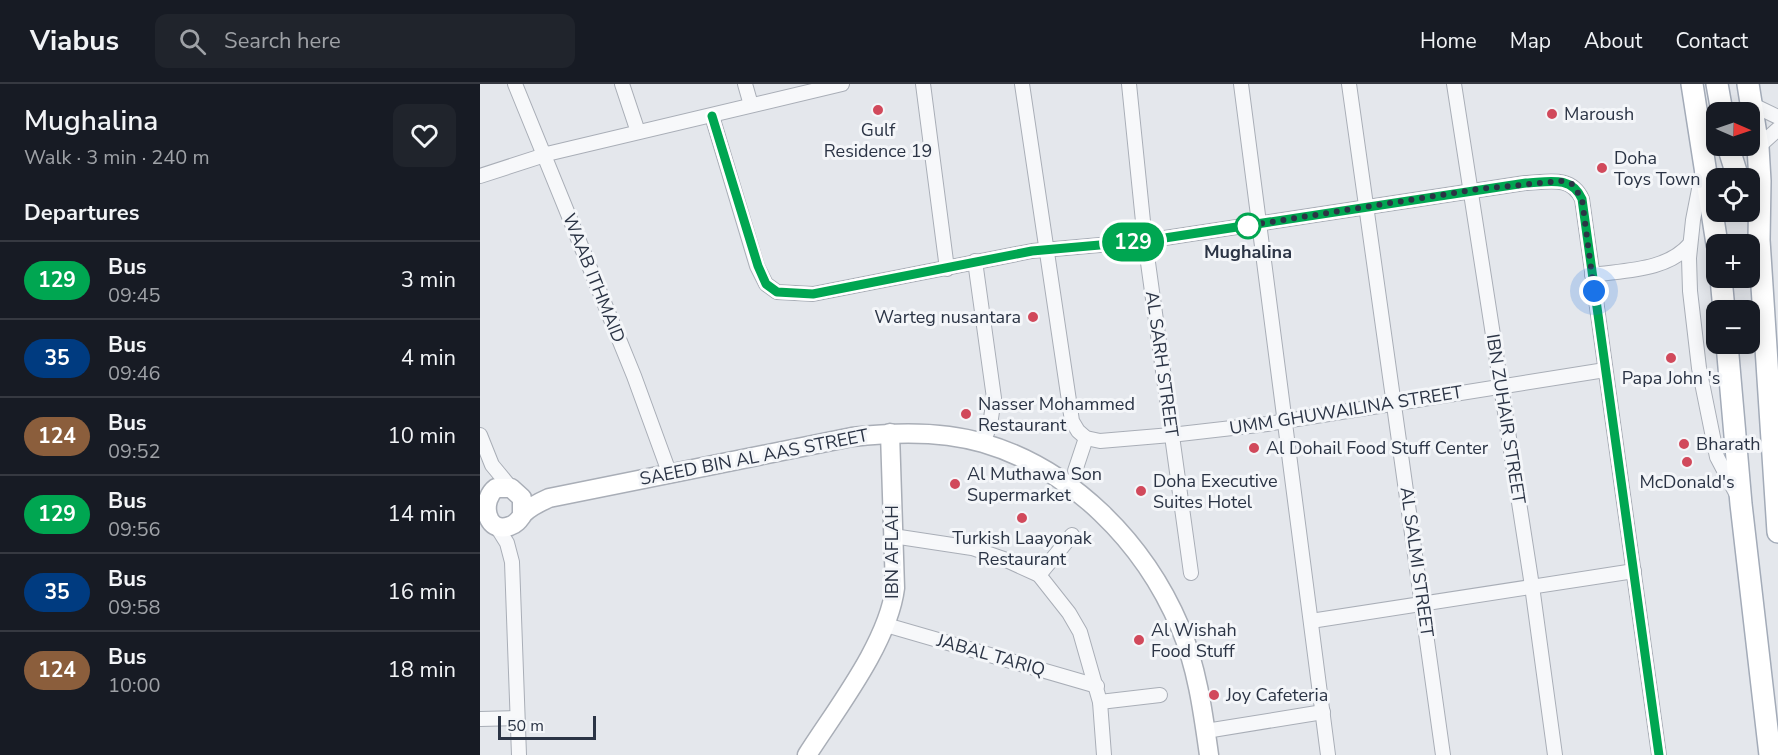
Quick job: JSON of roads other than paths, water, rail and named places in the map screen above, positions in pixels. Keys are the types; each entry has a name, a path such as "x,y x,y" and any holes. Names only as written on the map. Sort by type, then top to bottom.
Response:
{"main road":[{"path":"1692,84 1716,234"},
{"path":"1717,84 1720,102"},
{"path":"1748,84 1752,102"},
{"path":"1759,156 1758,228 1774,409 1778,532"},
{"path":"1756,222 1758,228"},
{"path":"1728,354 1770,755"}],"street":[{"name":"WAAB ITHMAID","path":"515,84 634,376 669,472"},
{"path":"622,84 638,132"},
{"path":"745,84 751,105"},
{"path":"480,176 544,156 638,132 842,84"},
{"path":"923,84 947,269"},
{"path":"1022,84 1072,421 1086,438 1075,471"},
{"name":"AL SARH STREET","path":"1129,84 1145,241 1191,573"},
{"path":"1240,84 1328,755"},
{"name":"AL SALMI STREET","path":"1349,84 1443,755"},
{"name":"IBN ZUHAIR STREET","path":"1454,84 1532,586 1555,755"},
{"path":"1760,108 1778,117"},
{"path":"712,116 758,266 766,284 777,292 813,294 947,269 975,261 1046,250 1145,241 1259,225 1526,183 1561,181 1572,184 1582,199 1659,755"},
{"path":"1760,145 1778,129"},
{"path":"1705,160 1690,244 1690,277 1699,368 1717,457 1742,504"},
{"path":"1592,275 1668,262 1683,253 1690,244"},
{"path":"975,261 994,398 990,425 983,443"},
{"path":"1668,262 1690,277"},
{"name":"UMM GHUWAILINA STREET","path":"1086,438 1100,441 1171,435 1285,421 1605,370"},
{"name":"SAEED BIN AL AAS STREET","path":"520,518 549,498 852,436 890,433 983,443 1031,463 1084,495 1134,550 1159,586 1180,627 1195,673 1209,755"},
{"name":"IBN AFLAH","path":"807,755 886,625 895,588 890,433"},
{"path":"480,435 492,465 515,490 524,504 512,562 519,755"},
{"path":"492,465 487,507 507,543 512,562"},
{"path":"487,507 501,487 515,490"},
{"name":"SAEED BIN AL AAS STREET","path":"515,490 549,498"},
{"path":"487,507 508,527 520,518"},
{"path":"1039,575 1072,536"},
{"path":"893,537 972,548 1039,575 1069,613 1080,632 1100,702 1104,755"},
{"path":"1311,621 1634,571"},
{"name":"JABAL TARIQ","path":"886,625 1096,686"},
{"path":"1100,702 1160,695"},
{"path":"1206,730 1323,712"},
{"path":"480,719 517,718"}],"place":[{"name":"Gulf Residence 19","path":"878,110"},
{"name":"Maroush","path":"1552,114"},
{"name":"Doha Toys Town","path":"1602,168"},
{"name":"Mughalina","path":"1248,226"},
{"name":"Warteg nusantara","path":"1033,317"},
{"name":"Papa John 's","path":"1671,358"},
{"name":"Nasser Mohammed Restaurant","path":"966,414"},
{"name":"Bharath","path":"1684,444"},
{"name":"Al Dohail Food Stuff Center","path":"1254,448"},
{"name":"McDonald's","path":"1687,462"},
{"name":"Al Muthawa Son Supermarket","path":"955,484"},
{"name":"Doha Executive Suites Hotel","path":"1141,491"},
{"name":"Turkish Laayonak Restaurant","path":"1022,518"},
{"name":"Al Wishah Food Stuff","path":"1139,640"},
{"name":"Joy Cafeteria","path":"1214,695"}]}
